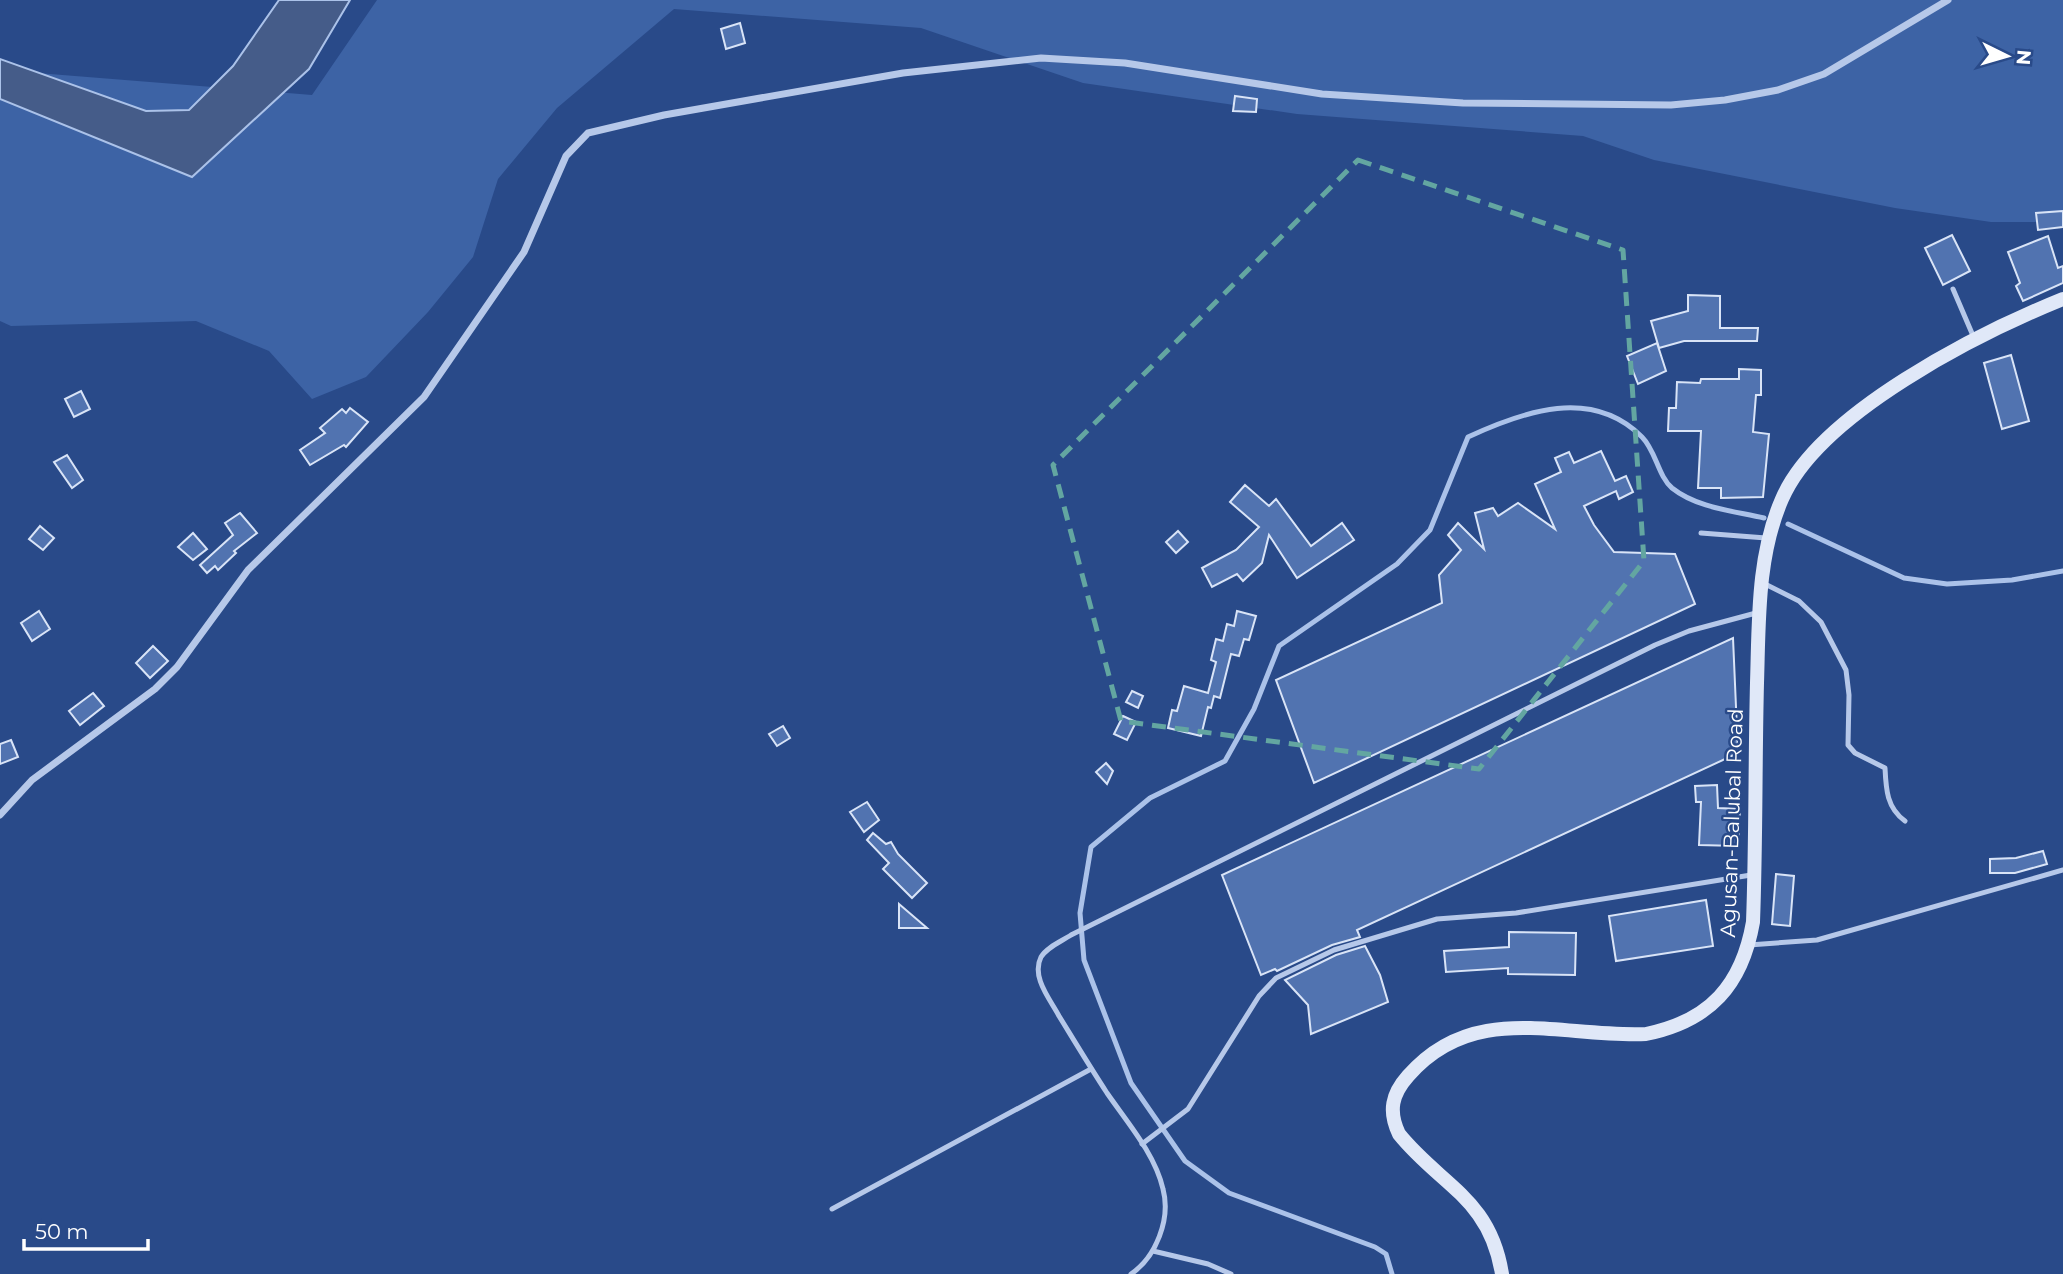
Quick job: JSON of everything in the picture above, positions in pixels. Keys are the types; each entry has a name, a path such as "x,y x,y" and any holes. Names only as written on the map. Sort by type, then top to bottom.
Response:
{"main road":[{"name":"Agusan-Balubal Road","path":"1502,1274 1484,1222 1474,1206 1399,1134 1392,1108 1394,1094 1405,1079 1440,1046 1458,1037 1483,1030 1528,1028 1622,1035 1662,1031 1697,1015 1722,996 1733,983 1749,945 1755,874 1759,612 1769,538 1782,498 1818,446 1880,396 1975,341 2063,299"}],"street":[{"path":"0,815 32,780 155,689 177,667 248,570 424,397 524,252 566,156 588,133 664,115 904,74 1041,58 1125,63 1322,94 1450,102 1594,106 1671,105 1726,100 1778,89 1824,74 1948,0"}],"lane":[{"path":"1954,289 1975,341"},
{"path":"1701,533 1769,538"},
{"path":"1762,582 1799,601 1821,622 1846,670 1849,695 1848,745 1855,753 1885,768 1892,812 1905,821"},
{"path":"1131,1274 1153,1251 1163,1222 1163,1189 1142,1144 1091,1069 1044,990 1038,971 1042,956 1047,950 1071,935 1655,645 1689,631 1759,612"},
{"path":"1749,945 1817,940 2063,870"},
{"path":"1142,1144 1188,1108 1259,996 1276,978 1334,950 1437,919 1516,913 1755,874"},
{"path":"832,1209 1091,1069"},
{"path":"1153,1251 1208,1264 1231,1274"}],"highlighted area":[{"path":"1358,160 1623,250 1644,561 1479,769 1121,721 1053,465"}],"shaded area":[{"path":"279,0 350,0 309,69 192,177 0,99 0,59 146,111 189,110 233,66"},
{"path":"377,0 2063,0 2063,222 1991,222 1895,208 1654,160 1583,136 1297,114 1083,83 921,28 674,9 557,108 498,179 473,257 428,312 366,377 312,399 269,351 196,321 11,326 0,321 0,70 312,95"}],"building":[{"path":"740,23 745,43 726,49 721,29"},
{"path":"1235,96 1257,99 1256,112 1233,111"},
{"path":"2063,211 2063,227 2038,230 2036,213"},
{"path":"1952,235 1970,271 1943,285 1925,248"},
{"path":"2048,236 2058,268 2063,266 2063,283 2023,301 2016,286 2020,283 2008,252"},
{"path":"1688,295 1720,296 1720,328 1758,328 1757,341 1684,341 1659,348 1651,321 1688,311"},
{"path":"1657,343 1666,371 1638,384 1627,356"},
{"path":"2011,355 2029,421 2002,429 1984,363"},
{"path":"1739,369 1761,370 1761,395 1756,395 1753,432 1769,434 1763,497 1721,498 1721,488 1698,488 1701,431 1668,431 1669,408 1676,408 1677,382 1700,383 1701,379 1739,379"},
{"path":"81,391 90,409 74,417 65,399"},
{"path":"350,408 368,422 346,447 344,445 310,465 300,450 325,433 320,428 342,409 346,413"},
{"path":"1601,451 1615,481 1626,476 1633,492 1619,499 1616,491 1584,506 1594,525 1614,552 1675,554 1695,604 1314,783 1276,680 1442,603 1439,575 1461,550 1448,535 1458,523 1484,549 1475,513 1493,508 1498,516 1518,503 1555,529 1535,484 1561,472 1555,458 1569,452 1574,463"},
{"path":"67,455 83,480 72,488 54,462"},
{"path":"1245,485 1269,506 1276,499 1311,546 1342,523 1354,540 1297,578 1269,535 1262,563 1243,581 1237,574 1212,587 1202,568 1236,550 1259,527 1230,502"},
{"path":"240,513 257,533 234,551 236,553 218,570 215,566 207,573 200,565 233,535 225,523"},
{"path":"40,526 54,538 43,550 29,539"},
{"path":"1178,531 1188,542 1176,553 1166,542"},
{"path":"193,533 207,549 193,560 178,547"},
{"path":"39,611 50,629 32,641 21,623"},
{"path":"1237,611 1256,616 1249,640 1244,639 1239,656 1231,654 1220,698 1214,696 1211,708 1208,707 1201,736 1168,728 1172,710 1177,711 1184,686 1208,693 1216,662 1211,660 1216,639 1223,641 1227,624 1234,626"},
{"path":"1733,638 1738,753 1357,930 1360,937 1332,945 1277,971 1275,969 1261,975 1222,875"},
{"path":"153,646 168,661 150,678 136,663"},
{"path":"1132,691 1143,696 1138,708 1126,702"},
{"path":"93,693 104,706 80,725 69,711"},
{"path":"1123,716 1136,722 1127,740 1114,734"},
{"path":"783,726 790,738 777,746 769,734"},
{"path":"11,740 18,757 0,764 0,744"},
{"path":"1106,763 1113,771 1107,784 1096,772"},
{"path":"1717,785 1718,808 1740,809 1738,846 1699,845 1701,802 1696,802 1695,786"},
{"path":"867,802 879,820 864,832 850,812"},
{"path":"873,833 886,844 891,842 898,854 927,883 912,898 883,869 889,863 867,840"},
{"path":"2043,851 2047,864 2015,873 1990,873 1990,859 2016,858"},
{"path":"1776,874 1794,876 1790,926 1772,924"},
{"path":"1706,900 1713,946 1616,961 1609,916"},
{"path":"899,904 927,928 899,928"},
{"path":"1509,932 1576,933 1575,975 1508,974 1508,968 1446,972 1444,951 1509,947"},
{"path":"1365,946 1380,975 1388,1002 1311,1034 1308,1005 1285,980 1336,955"}],"waterway":[{"path":"1392,1274 1386,1254 1375,1247 1229,1193 1185,1161 1131,1083 1084,960 1080,913 1091,847 1150,798 1225,761 1254,709 1279,646 1397,564 1430,530 1468,437 1534,412 1557,408 1602,412 1622,422 1642,437 1651,449 1667,483 1682,495 1716,508 1764,518"},
{"path":"1788,524 1904,578 1947,584 2012,580 2063,571"}]}
